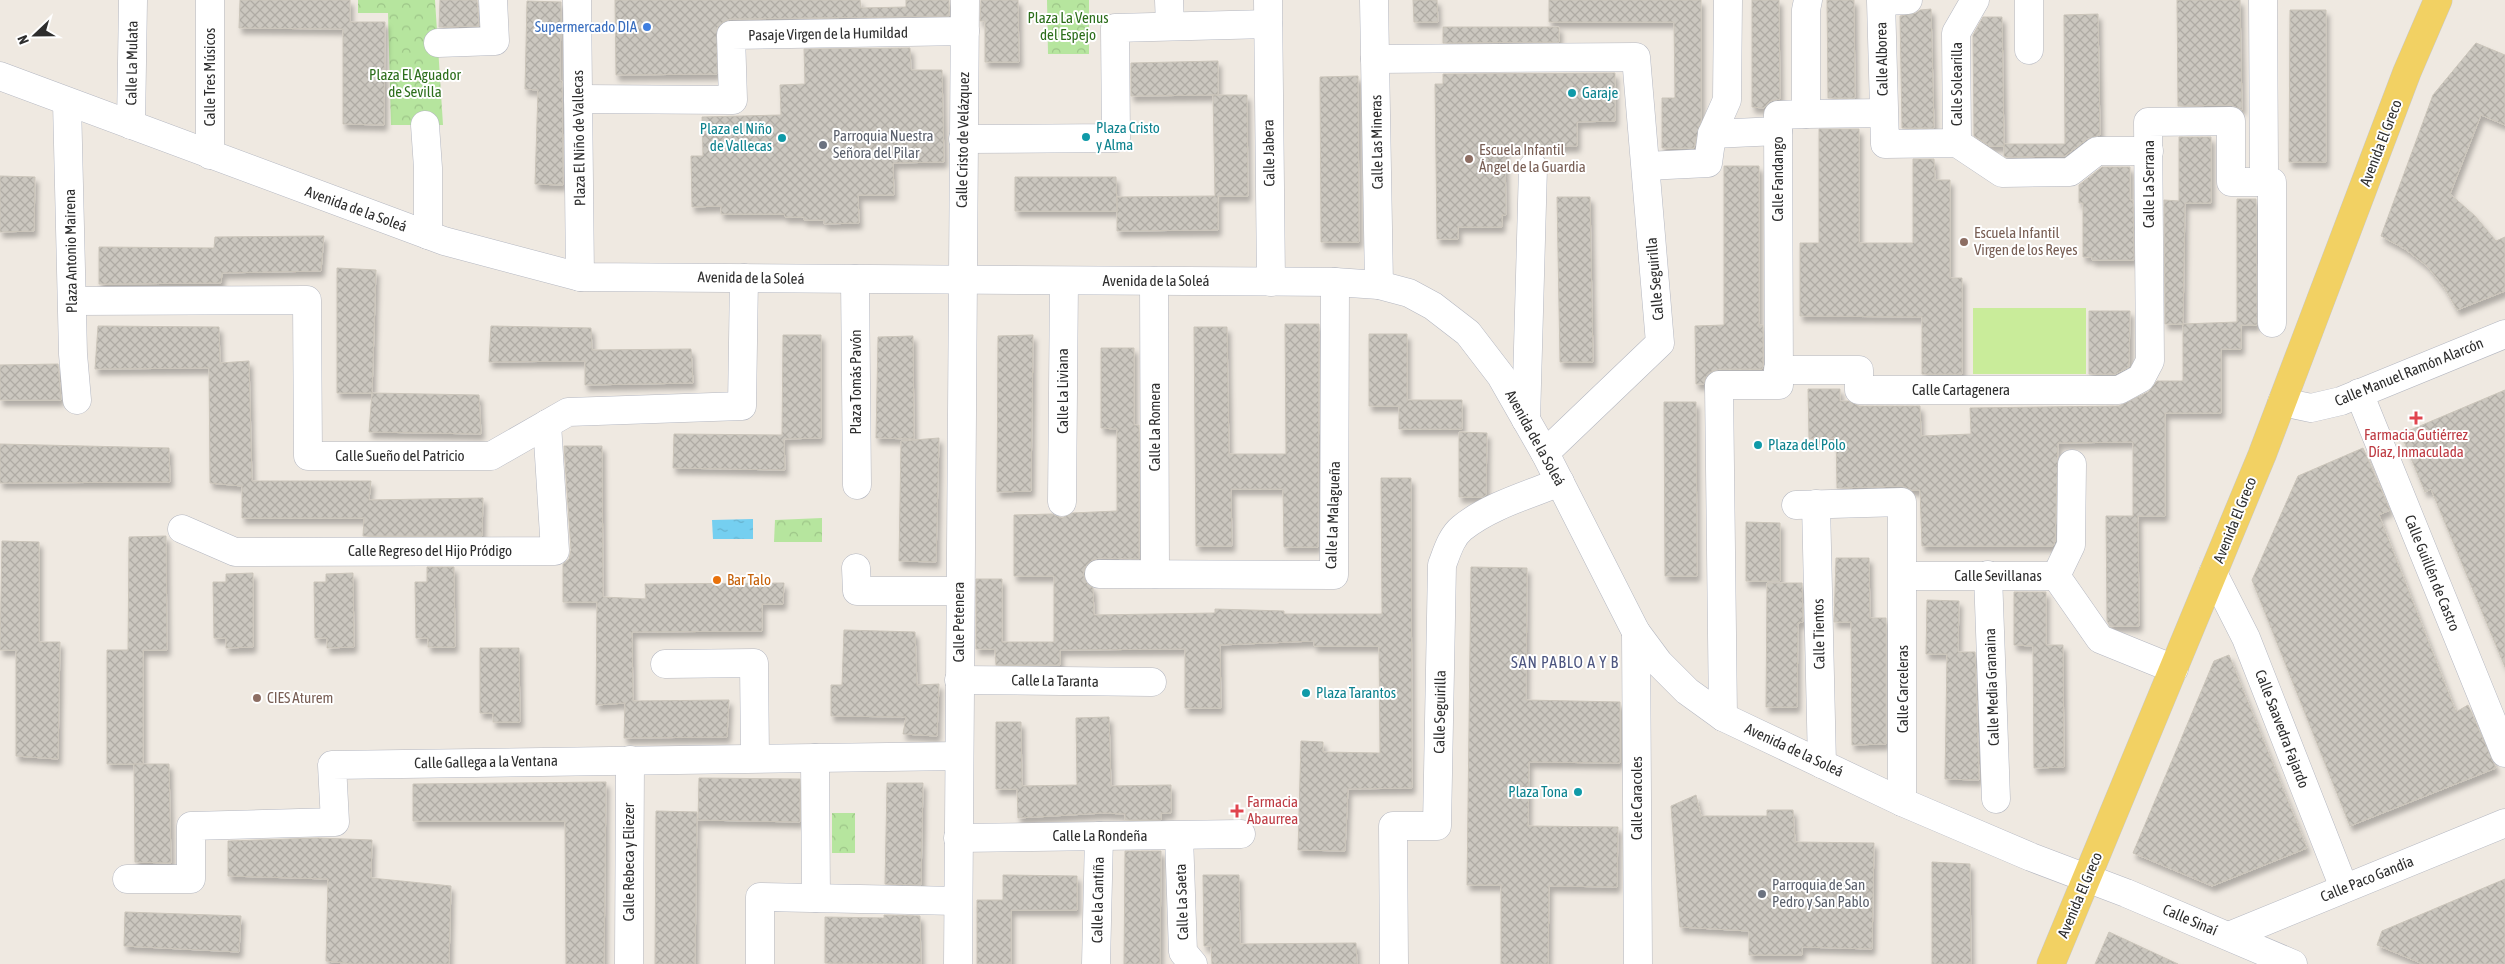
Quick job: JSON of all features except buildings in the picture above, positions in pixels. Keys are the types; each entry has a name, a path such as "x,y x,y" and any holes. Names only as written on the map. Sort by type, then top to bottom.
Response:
{"main road":[{"name":"Avenida El Greco","path":"2407,72 2415,36 2416,0"},
{"name":"Avenida El Greco","path":"2051,964 2214,573 2282,402 2407,72 2438,0"}],"street":[{"name":"Calle La Mulata","path":"131,125 133,0"},
{"name":"Calle Tres Músicos","path":"210,0 210,155"},
{"path":"438,43 495,41 493,0"},
{"name":"Plaza El Niño de Vallecas","path":"578,0 580,276"},
{"name":"Calle Cristo de Velázquez","path":"961,281 965,0"},
{"name":"Calle Las Mineras","path":"1374,0 1379,285"},
{"path":"1646,166 1708,163 1712,134 1727,100 1728,0"},
{"path":"1808,0 1806,10 1806,114 1884,113"},
{"name":"Calle Alborea","path":"1908,0 1881,1 1885,144 1957,143"},
{"name":"Calle Solearilla","path":"1957,143 1956,33 1975,0"},
{"path":"2029,0 2029,50"},
{"path":"2263,0 2264,168"},
{"name":"Calle Jabera","path":"963,139 1116,138 1116,28 1170,13 1268,12 1271,282"},
{"name":"Pasaje Virgen de la Humildad","path":"578,99 733,100 731,35 964,32"},
{"name":"Calle Seguirilla","path":"1375,59 1636,56 1660,343 1545,453"},
{"name":"Avenida de la Soleá","path":"0,76 428,235 580,276 961,281 1336,282 1379,285 1408,293 1433,306 1468,333 1501,376 1545,453 1636,632 1660,663 1687,691 1723,717 1902,802 2030,857 2087,878"},
{"name":"Plaza Antonio Mairena","path":"67,102 73,354 77,400"},
{"name":"Calle Fandango","path":"1779,378 1778,115 1806,114"},
{"name":"Calle La Serrana","path":"2150,361 2148,122 2231,121 2231,182 2272,182 2272,323"},
{"path":"425,125 428,168 428,235"},
{"path":"1712,134 1778,131"},
{"path":"1957,143 2002,173 2070,172 2097,151 2149,151"},
{"path":"1526,421 1533,167"},
{"name":"Calle Sueño del Patricio","path":"73,301 307,300 308,456 492,456 568,412 742,406 744,278"},
{"name":"Plaza Tomás Pavón","path":"855,279 857,485"},
{"name":"Calle Petenera","path":"958,964 961,281"},
{"name":"Calle La Liviana","path":"1062,502 1064,281"},
{"name":"Calle La Romera","path":"1154,281 1155,574"},
{"name":"Calle La Malagueña","path":"1099,574 1334,575 1336,282"},
{"name":"Calle Manuel Ramón Alarcón","path":"2282,402 2311,408 2359,393 2505,334"},
{"name":"Calle Cartagenera","path":"1723,717 1719,386 1859,370 1859,390 2119,390 2141,378 2150,361"},
{"name":"Calle Guillén de Castro","path":"2359,393 2505,753"},
{"name":"Calle Regreso del Hijo Pródigo","path":"182,529 234,552 555,551 547,424"},
{"path":"2056,576 2071,545 2072,464"},
{"name":"Calle Seguirilla","path":"1394,964 1393,826 1437,826 1442,565 1449,546 1462,529 1495,510 1560,482"},
{"name":"Calle Carceleras","path":"1806,504 1902,502 1902,802"},
{"name":"Calle Tientos","path":"1806,504 1822,764"},
{"path":"856,568 857,591 960,591"},
{"name":"Calle Saavedra Fajardo","path":"2214,573 2246,638 2344,888"},
{"name":"Calle Media Granaina","path":"1988,575 1996,799"},
{"name":"Calle Sevillanas","path":"1903,576 2056,576 2100,639 2174,669"},
{"name":"Calle Caracoles","path":"1636,632 1638,964"},
{"path":"665,664 754,663 755,758"},
{"name":"Calle La Taranta","path":"959,680 1152,682"},
{"name":"Calle Gallega a la Ventana","path":"127,879 191,880 190,826 335,822 332,765 959,756"},
{"path":"815,758 816,898"},
{"name":"Calle Rebeca y Eliezer","path":"629,964 630,760"},
{"name":"Calle Paco Gandía","path":"2228,936 2505,823"},
{"name":"Calle La Rondeña","path":"958,838 1242,834"},
{"name":"Calle la Cantiña","path":"1096,964 1099,836"},
{"name":"Calle La Saeta","path":"1179,836 1183,952 1193,964"},
{"name":"Calle Sinaí","path":"2087,878 2291,964"},
{"path":"760,964 760,897 958,900"}],"green space":[{"name":"Plaza El Aguador de Sevilla","path":"358,0 435,0 443,125 391,125 388,13 358,13"},
{"name":"Plaza La Venus del Espejo","path":"1047,0 1089,0 1089,54 1048,54"},
{"path":"1973,308 2086,308 2086,374 1973,374"},
{"path":"822,518 822,542 774,542 775,520"},
{"path":"832,813 855,813 855,853 832,853"}],"water":[{"path":"753,519 753,539 713,539 712,520"}],"place":[{"name":"Supermercado DIA","path":"647,27"},
{"name":"Garaje","path":"1572,93"},
{"name":"Plaza Cristo y Alma","path":"1086,137"},
{"name":"Plaza el Niño de Vallecas","path":"782,138"},
{"name":"Parroquia Nuestra Señora del Pilar","path":"823,145"},
{"name":"Escuela Infantil Ángel de la Guardia","path":"1469,159"},
{"name":"Escuela Infantil Virgen de los Reyes","path":"1964,242"},
{"name":"Farmacia Gutiérrez Díaz, Inmaculada","path":"2416,418"},
{"name":"Plaza del Polo","path":"1758,445"},
{"name":"Bar Talo","path":"717,580"},
{"name":"Plaza Tarantos","path":"1306,693"},
{"name":"CIES Aturem","path":"257,698"},
{"name":"Plaza Tona","path":"1578,792"},
{"name":"Farmacia Abaurrea","path":"1237,811"},
{"name":"Parroquia de San Pedro y San Pablo","path":"1762,894"}],"district":[{"name":"SAN PABLO A Y B","path":"1565,662"}]}
